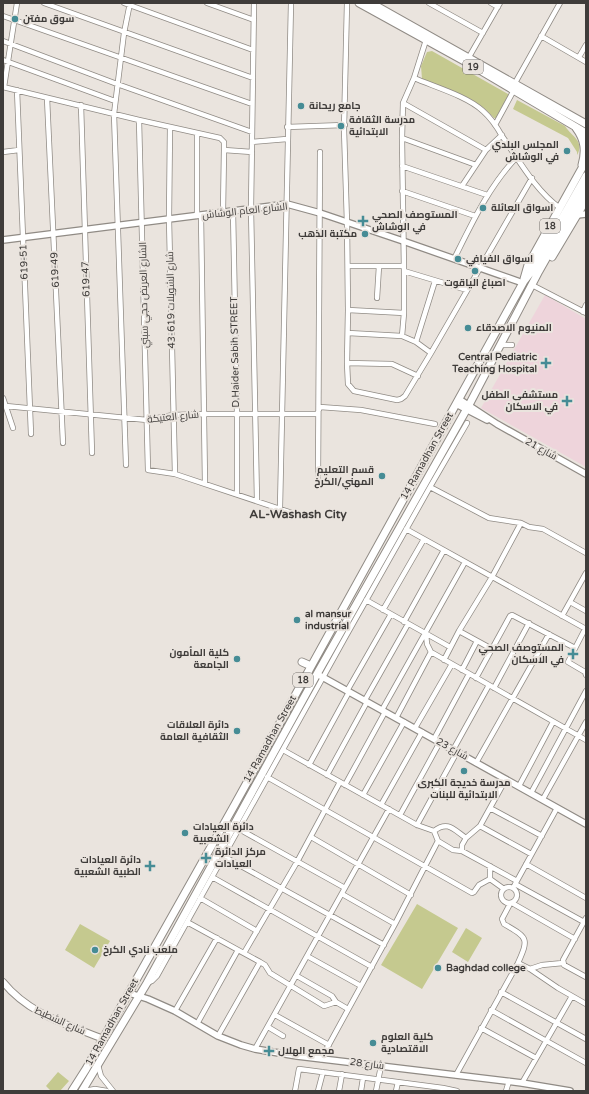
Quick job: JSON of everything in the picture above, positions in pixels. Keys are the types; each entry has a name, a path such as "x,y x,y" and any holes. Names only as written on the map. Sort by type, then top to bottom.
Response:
{"main road":[{"name":"19","path":"359,3 514,90 575,122 586,122"},
{"name":"19","path":"373,3 514,82 575,122 586,132"},
{"path":"536,270 583,174 585,148 583,139 575,122"},
{"name":"14 Ramadhan Street","path":"72,1091 129,993 523,282 528,265 560,208 583,174 586,161"},
{"path":"536,270 586,188"},
{"name":"14 Ramadhan Street","path":"532,285 537,282 543,274 586,200"},
{"name":"14 Ramadhan Street","path":"523,282 536,270"},
{"name":"14 Ramadhan Street","path":"83,1091 147,983 298,708 320,676 501,345 532,285 536,270"},
{"path":"441,454 443,464"},
{"path":"302,662 311,666"},
{"path":"298,708 299,721"},
{"path":"174,932 185,925"},
{"name":"شارع الشطيط","path":"3,982 19,999 36,1011 103,1039"}],"street":[{"path":"17,3 4,87 223,139 223,212"},
{"path":"44,3 124,33 253,78"},
{"path":"124,3 254,50"},
{"path":"207,3 254,20"},
{"path":"254,3 251,209 257,500"},
{"path":"280,508 291,3"},
{"path":"347,3 344,125 348,223 347,363 348,384 354,391 396,400 401,399 418,376 532,178"},
{"path":"429,3 483,33"},
{"path":"469,57 499,5 491,3"},
{"path":"514,82 560,3"},
{"path":"126,465 119,225 114,114 120,58 130,4"},
{"path":"3,16 252,104"},
{"path":"541,36 586,62"},
{"path":"402,336 404,313 402,191 403,103 414,78 426,40"},
{"path":"3,41 117,84 252,132"},
{"path":"579,57 586,45"},
{"path":"3,60 115,101"},
{"path":"414,78 464,98 484,112 495,125 532,178 549,199 560,208"},
{"name":"619-51","path":"17,90 31,434"},
{"path":"495,125 514,90"},
{"name":"619-49","path":"47,98 63,443"},
{"path":"403,103 486,150"},
{"name":"619-47","path":"81,105 92,453"},
{"name":"الشارع العريض حجي سبتي","path":"139,120 148,470 175,474"},
{"path":"288,128 344,125"},
{"name":"شارع الشويلات 619-43","path":"170,127 169,219 175,474"},
{"path":"197,133 205,483"},
{"path":"462,186 486,150 502,135"},
{"path":"402,138 476,165"},
{"path":"252,142 287,139"},
{"path":"3,152 19,150"},
{"path":"224,150 252,152"},
{"path":"318,481 317,414 320,152"},
{"path":"454,259 487,195 506,168 517,157"},
{"path":"402,166 487,195"},
{"path":"402,191 475,216"},
{"name":"الشارع العام الوشاش","path":"3,240 287,204 320,213 523,282"},
{"name":"D.Haider Sabih STREET","path":"233,211 237,494"},
{"path":"577,215 586,214"},
{"path":"348,266 404,268 435,281 467,290"},
{"path":"377,298 379,266"},
{"path":"416,342 435,281"},
{"path":"532,285 584,312 586,305"},
{"path":"348,310 404,313"},
{"path":"348,333 402,336 416,342 431,353"},
{"path":"501,345 512,345"},
{"path":"347,363 392,364 418,376"},
{"path":"3,398 13,428"},
{"name":"شارع 21","path":"457,401 486,420 496,424 586,474"},
{"name":"شارع العتيکة","path":"6,406 30,407 125,419 147,420 173,415 255,413 317,414"},
{"path":"317,414 320,407 361,410 435,424"},
{"path":"343,634 366,600 467,423"},
{"path":"175,474 304,516"},
{"path":"430,487 489,518 521,523 529,527 543,529 586,553"},
{"path":"444,660 521,523"},
{"path":"406,529 585,629 568,662 585,672 586,675"},
{"path":"383,610 424,539"},
{"path":"327,775 444,550"},
{"path":"345,785 465,562"},
{"path":"562,616 586,573"},
{"path":"366,600 450,647"},
{"path":"570,602 586,611"},
{"path":"310,765 348,691 391,614"},
{"path":"476,678 510,616 515,616 575,648"},
{"path":"417,825 455,751 529,623"},
{"path":"459,631 492,649"},
{"path":"426,634 427,644 431,652 586,740"},
{"path":"476,763 549,634"},
{"path":"462,670 477,641"},
{"path":"396,718 431,652"},
{"path":"415,728 452,664"},
{"path":"400,815 470,674"},
{"path":"147,983 152,981 157,976 299,721 320,676"},
{"name":"شارع 23","path":"320,676 586,824"},
{"path":"531,793 586,691"},
{"path":"363,795 404,722"},
{"path":"519,786 553,722"},
{"path":"543,800 586,722"},
{"path":"381,805 422,732"},
{"path":"282,750 417,825 434,830"},
{"path":"267,778 472,893 479,885 490,879"},
{"path":"462,851 462,845 466,838 480,826 506,779"},
{"path":"244,953 297,862 340,782"},
{"path":"490,808 542,836"},
{"path":"456,1075 518,963 525,946 525,940 521,934 504,924 502,919 511,903 517,897 515,885 557,808"},
{"path":"255,1049 389,809"},
{"path":"434,830 444,825 466,838"},
{"path":"480,826 532,854"},
{"path":"239,829 345,888"},
{"path":"434,830 438,840 453,850 462,851 490,866 515,885 585,920 563,963"},
{"path":"311,837 411,894"},
{"path":"321,1059 396,924 438,840"},
{"path":"223,856 384,945"},
{"path":"526,864 586,898"},
{"path":"490,866 490,879"},
{"path":"212,877 372,967"},
{"path":"490,879 504,888 515,885"},
{"path":"504,888 501,893 501,898 505,903 511,903 575,939"},
{"path":"342,894 396,924"},
{"path":"200,898 256,931"},
{"path":"185,925 217,938 260,962 270,973 324,1006 336,1002"},
{"path":"175,1011 217,938"},
{"path":"197,1024 238,950"},
{"path":"307,956 361,986"},
{"path":"218,1036 260,962"},
{"path":"518,963 586,1004"},
{"path":"530,969 563,963 586,977"},
{"path":"296,976 332,996 336,1002 348,1009"},
{"path":"501,992 556,1024 586,1039"},
{"name":"شارع 28","path":"129,993 175,1011 218,1036 255,1049 321,1059 522,1082 568,1091"},
{"path":"522,1082 572,996"},
{"path":"491,1010 586,1063"},
{"path":"275,1014 329,1045"},
{"path":"268,1027 283,1036"},
{"path":"481,1028 536,1058"},
{"path":"98,1064 101,1076 113,1091"},
{"path":"376,1091 381,1066"},
{"path":"295,1091 299,1069 398,1082 426,1088 457,1091"},
{"path":"318,1091 323,1072"},
{"path":"339,1091 342,1074"},
{"path":"361,1091 363,1078"},
{"path":"506,1091 509,1081"},
{"path":"396,1091 398,1082"},
{"path":"83,1091 95,1089 107,1091"}],"shaded area":[{"name":"Central Pediatric Teaching Hospital","path":"545,295 586,319 586,467 481,408"}],"green space":[{"path":"432,51 508,94 496,118 494,118 479,104 461,94 422,79 421,66 427,52"},
{"path":"517,100 565,126 578,142 579,150 577,155 577,152 568,138 513,109"},
{"path":"417,904 458,928 422,989 381,965"},
{"path":"80,924 110,941 94,968 65,950"},
{"path":"466,928 482,938 468,962 452,952"},
{"path":"58,1072 69,1081 60,1091 51,1091 46,1086"}],"place":[{"name":"سوق مفتن","path":"15,19"},
{"name":"جامع ريحانة","path":"301,106"},
{"name":"مدرسة الثقافة الابتدائية","path":"341,126"},
{"name":"المجلس البلدي في الوشاش","path":"567,151"},
{"name":"اسواق العائلة","path":"483,208"},
{"name":"المستوصف الصحي في الوشاش","path":"363,221"},
{"name":"مكتبة الذهب","path":"365,234"},
{"name":"اسواق الفيافي","path":"458,259"},
{"name":"اصباغ الياقوت","path":"475,271"},
{"name":"المنيوم الاصدقاء","path":"468,328"},
{"name":"Central Pediatric Teaching Hospital","path":"546,363"},
{"name":"مستشفى الطفل في الاسكان","path":"567,401"},
{"name":"قسم التعليم المهني/الكرخ","path":"382,476"},
{"name":"al mansur industrial","path":"297,620"},
{"name":"المستوصف الصحي في الاسكان","path":"573,654"},
{"name":"كلية المأمون الجامعة","path":"237,659"},
{"name":"دائرة العلاقات الثقافية العامة","path":"237,731"},
{"name":"مدرسة خديجة الكبرى الابتدائية للبنات","path":"464,771"},
{"name":"دائرة العيادات الشعبية","path":"185,833"},
{"name":"مركز الدائرة العيادات","path":"206,858"},
{"name":"دائرة العيادات الطبية الشعبية","path":"150,866"},
{"name":"ملعب نادي الكرخ","path":"95,950"},
{"name":"Baghdad college","path":"438,968"},
{"name":"كلية العلوم الاقتصادية","path":"373,1043"},
{"name":"مجمع الهلال","path":"269,1051"}],"district":[{"name":"AL-Washash City","path":"298,514"}]}
